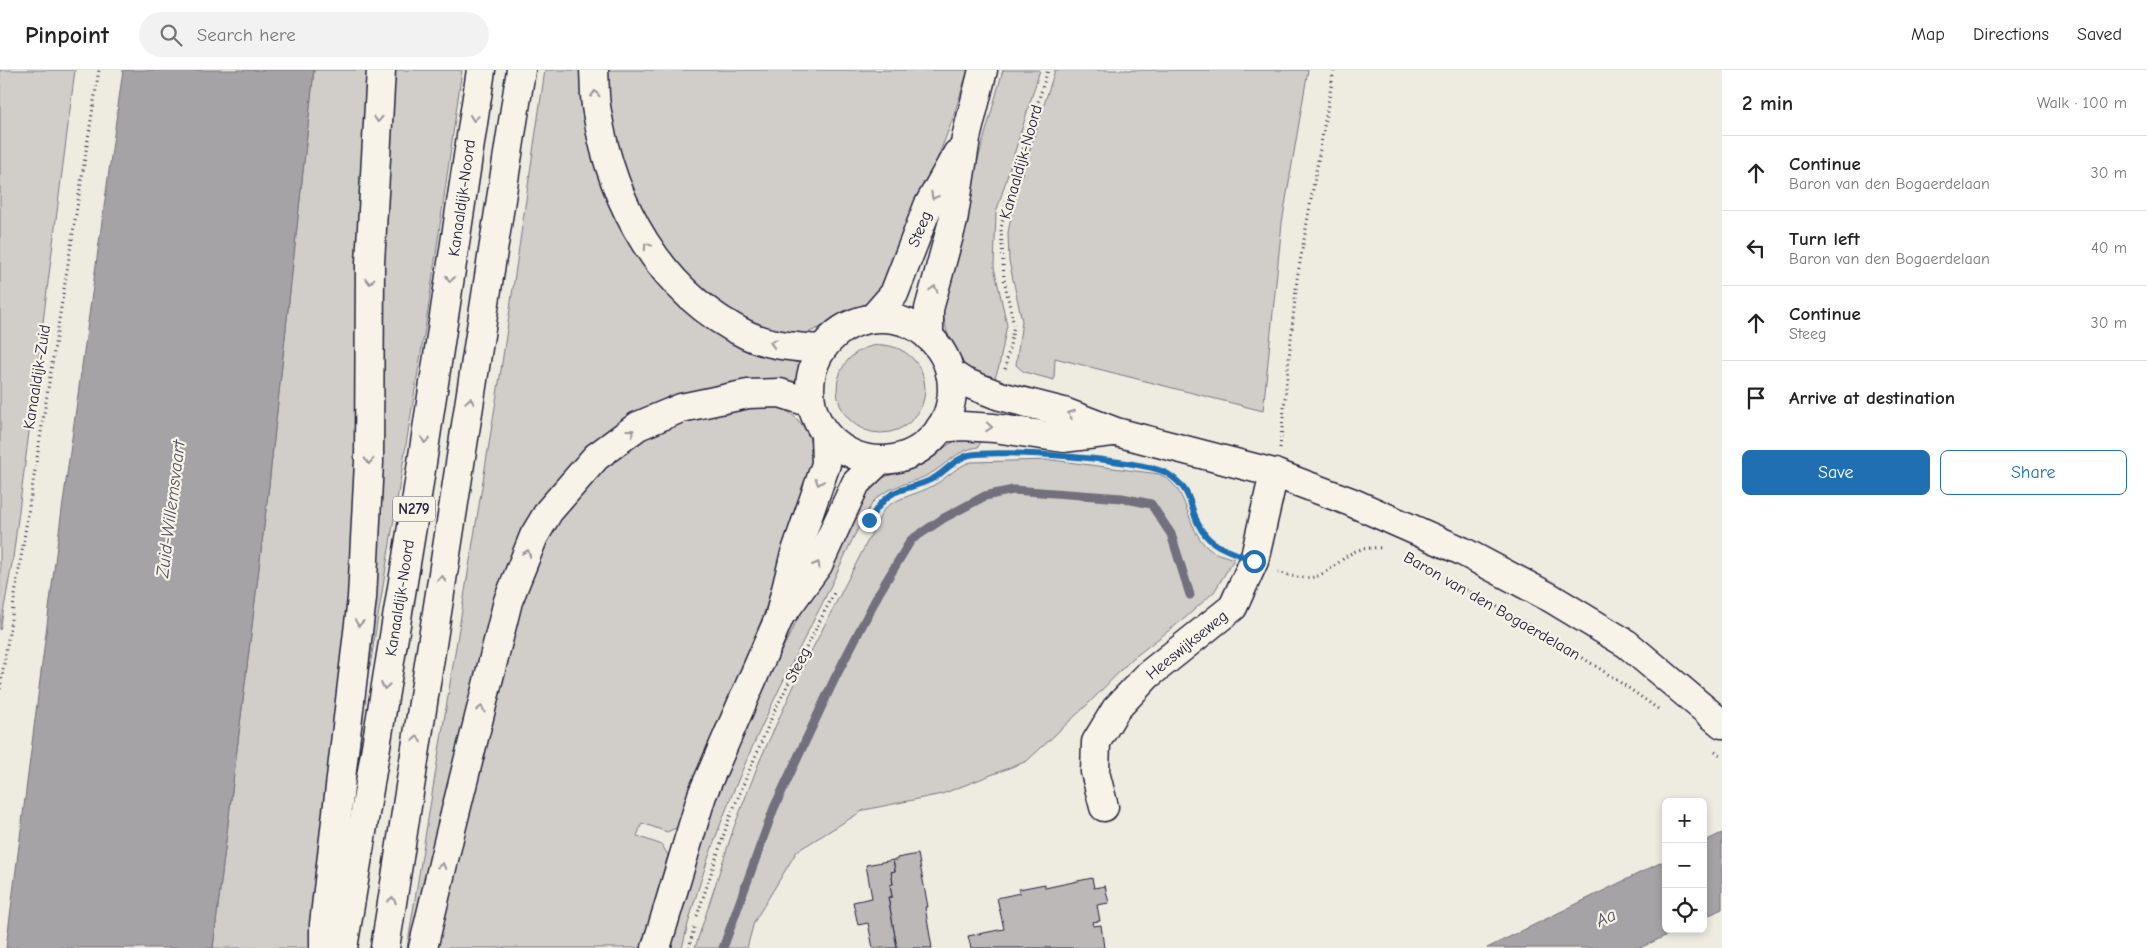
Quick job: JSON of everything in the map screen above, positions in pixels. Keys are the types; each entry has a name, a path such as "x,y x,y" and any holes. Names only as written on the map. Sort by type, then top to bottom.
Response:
{"main road":[{"path":"324,948 324,924 362,598 369,462 370,263 381,70"},
{"name":"Kanaaldijk-Noord","path":"343,948 415,506 481,70"},
{"name":"N279","path":"385,948 521,70"},
{"path":"594,70 596,110 615,184 634,226 660,264 686,292 713,314 748,335 787,346 822,349"},
{"name":"Steeg","path":"929,337 929,310 953,220 966,138 984,70"},
{"name":"Steeg","path":"873,318 894,294 928,206 966,138"},
{"path":"873,318 888,318 903,322 917,328 929,337 939,348 950,373 952,388 951,402 940,428 928,442 914,453 897,459 879,461 850,454 825,434 810,403 810,384 813,366 822,349 832,337 844,328 858,321 873,318"},
{"name":"Baron van den Bogaerdelaan","path":"950,373 964,382 1000,396 1064,412 1116,432 1274,473 1351,502 1462,551 1551,598 1627,644 1722,724"},
{"path":"423,948 508,601 534,536 548,511 596,457 638,426 681,408 748,394 780,393 810,403"},
{"name":"Baron van den Bogaerdelaan","path":"940,428 962,426 994,428 1063,438 1116,432"},
{"path":"656,948 702,795 779,618 794,557 826,464 825,434"},
{"path":"779,618 818,565 856,483 879,461"},
{"name":"Heeswijkseweg","path":"1104,807 1095,772 1096,742 1116,709 1148,675 1233,607 1254,561 1274,473"}],"path":[{"name":"Kanaaldijk-Zuid","path":"0,689 99,70"},
{"name":"Kanaaldijk-Noord","path":"1005,373 1014,326 1004,279 1001,229 1006,204 1048,70"},
{"path":"1280,445 1297,280 1334,70"},
{"path":"873,514 882,502 898,491 920,485 936,477 956,460 976,455"},
{"name":"Baron van den Bogaerdelaan","path":"1169,474 1182,484 1190,498 1197,523 1207,538 1274,571 1294,577 1318,576 1352,552 1367,547 1389,550"},
{"name":"Baron van den Bogaerdelaan","path":"1419,565 1494,605 1612,676 1659,710"},
{"name":"Steeg","path":"689,948 695,922 733,810 774,712 838,585"},
{"path":"1714,751 1722,756"}],"shaded area":[{"path":"0,70 75,70 13,558 0,630"},
{"path":"314,70 372,70 354,575 311,948 213,948 269,485"},
{"path":"389,70 462,70 428,310 370,666 366,666 380,253"},
{"path":"545,70 585,70 623,229 780,358 801,364 798,384 752,383 724,386 552,492 415,948 407,948 501,370"},
{"path":"604,70 968,70 952,121 889,284 869,303 843,313 821,327 805,334 778,333 734,315 686,278 640,213 614,143"},
{"path":"1003,70 1040,70 996,213 994,267 1007,325 999,366 993,384 966,368 948,336 942,311 961,221"},
{"path":"1055,70 1308,70 1282,223 1263,411 1055,358 1054,380 1024,372 1016,365 1022,321 1009,261 1008,233 1014,199"},
{"path":"881,345 898,349 912,358 921,372 925,389 921,406 912,420 898,429 881,433 864,429 850,420 841,406 837,389 841,372 850,358 864,349"},
{"path":"776,406 792,415 803,426 810,441 813,459 786,550 752,647 678,827 667,832 642,823 637,836 662,845 668,855 642,948 434,948 486,719 533,564 565,509 602,466 656,430 730,407"},
{"path":"983,438 978,447 957,455 928,475 886,492 873,502 760,729 708,859 682,948 667,948 708,822 737,747 781,652 862,496 879,479 916,466 953,442 964,439"},
{"path":"1052,460 1159,474 1169,480 1182,498 1201,540 1211,551 1234,559 1214,592 1185,618 1132,659 1089,703 1027,761 942,794 864,810 797,851 754,922 747,948 695,948 734,827 760,760 798,677 884,509 896,501 928,488 961,466 971,462"}],"water":[{"name":"Zuid-Willemsvaart","path":"123,70 314,70 269,485 213,948 6,948 57,546"},
{"path":"1722,833 1722,909 1707,916 1707,843 1707,840"},
{"name":"Aa","path":"1662,862 1662,933 1672,933 1640,948 1487,948"}],"building":[{"path":"918,854 928,907 925,907 932,948 897,948 888,897 892,897 890,885 893,884 891,872 895,871 893,860"},
{"path":"893,860 895,871 891,872 893,884 890,885 892,897 888,897 897,948 873,948 868,923 858,925 853,902 872,898 866,865"},
{"path":"1092,878 1094,888 1105,886 1109,903 1097,905 1100,921 1092,922 1093,926 1101,925 1104,948 971,948 968,936 1004,929 997,898 1020,893 1019,889 1045,884 1045,888"}],"waterway":[{"path":"723,948 774,808 835,678 879,593 911,540 944,518 985,496 1013,490 1122,498 1151,504 1171,534 1190,595"}],"route":[{"path":"869,520 882,502 898,491 920,485 936,477 956,460 969,455 1059,455 1162,470 1182,484 1190,498 1197,523 1207,538 1254,561"}]}
